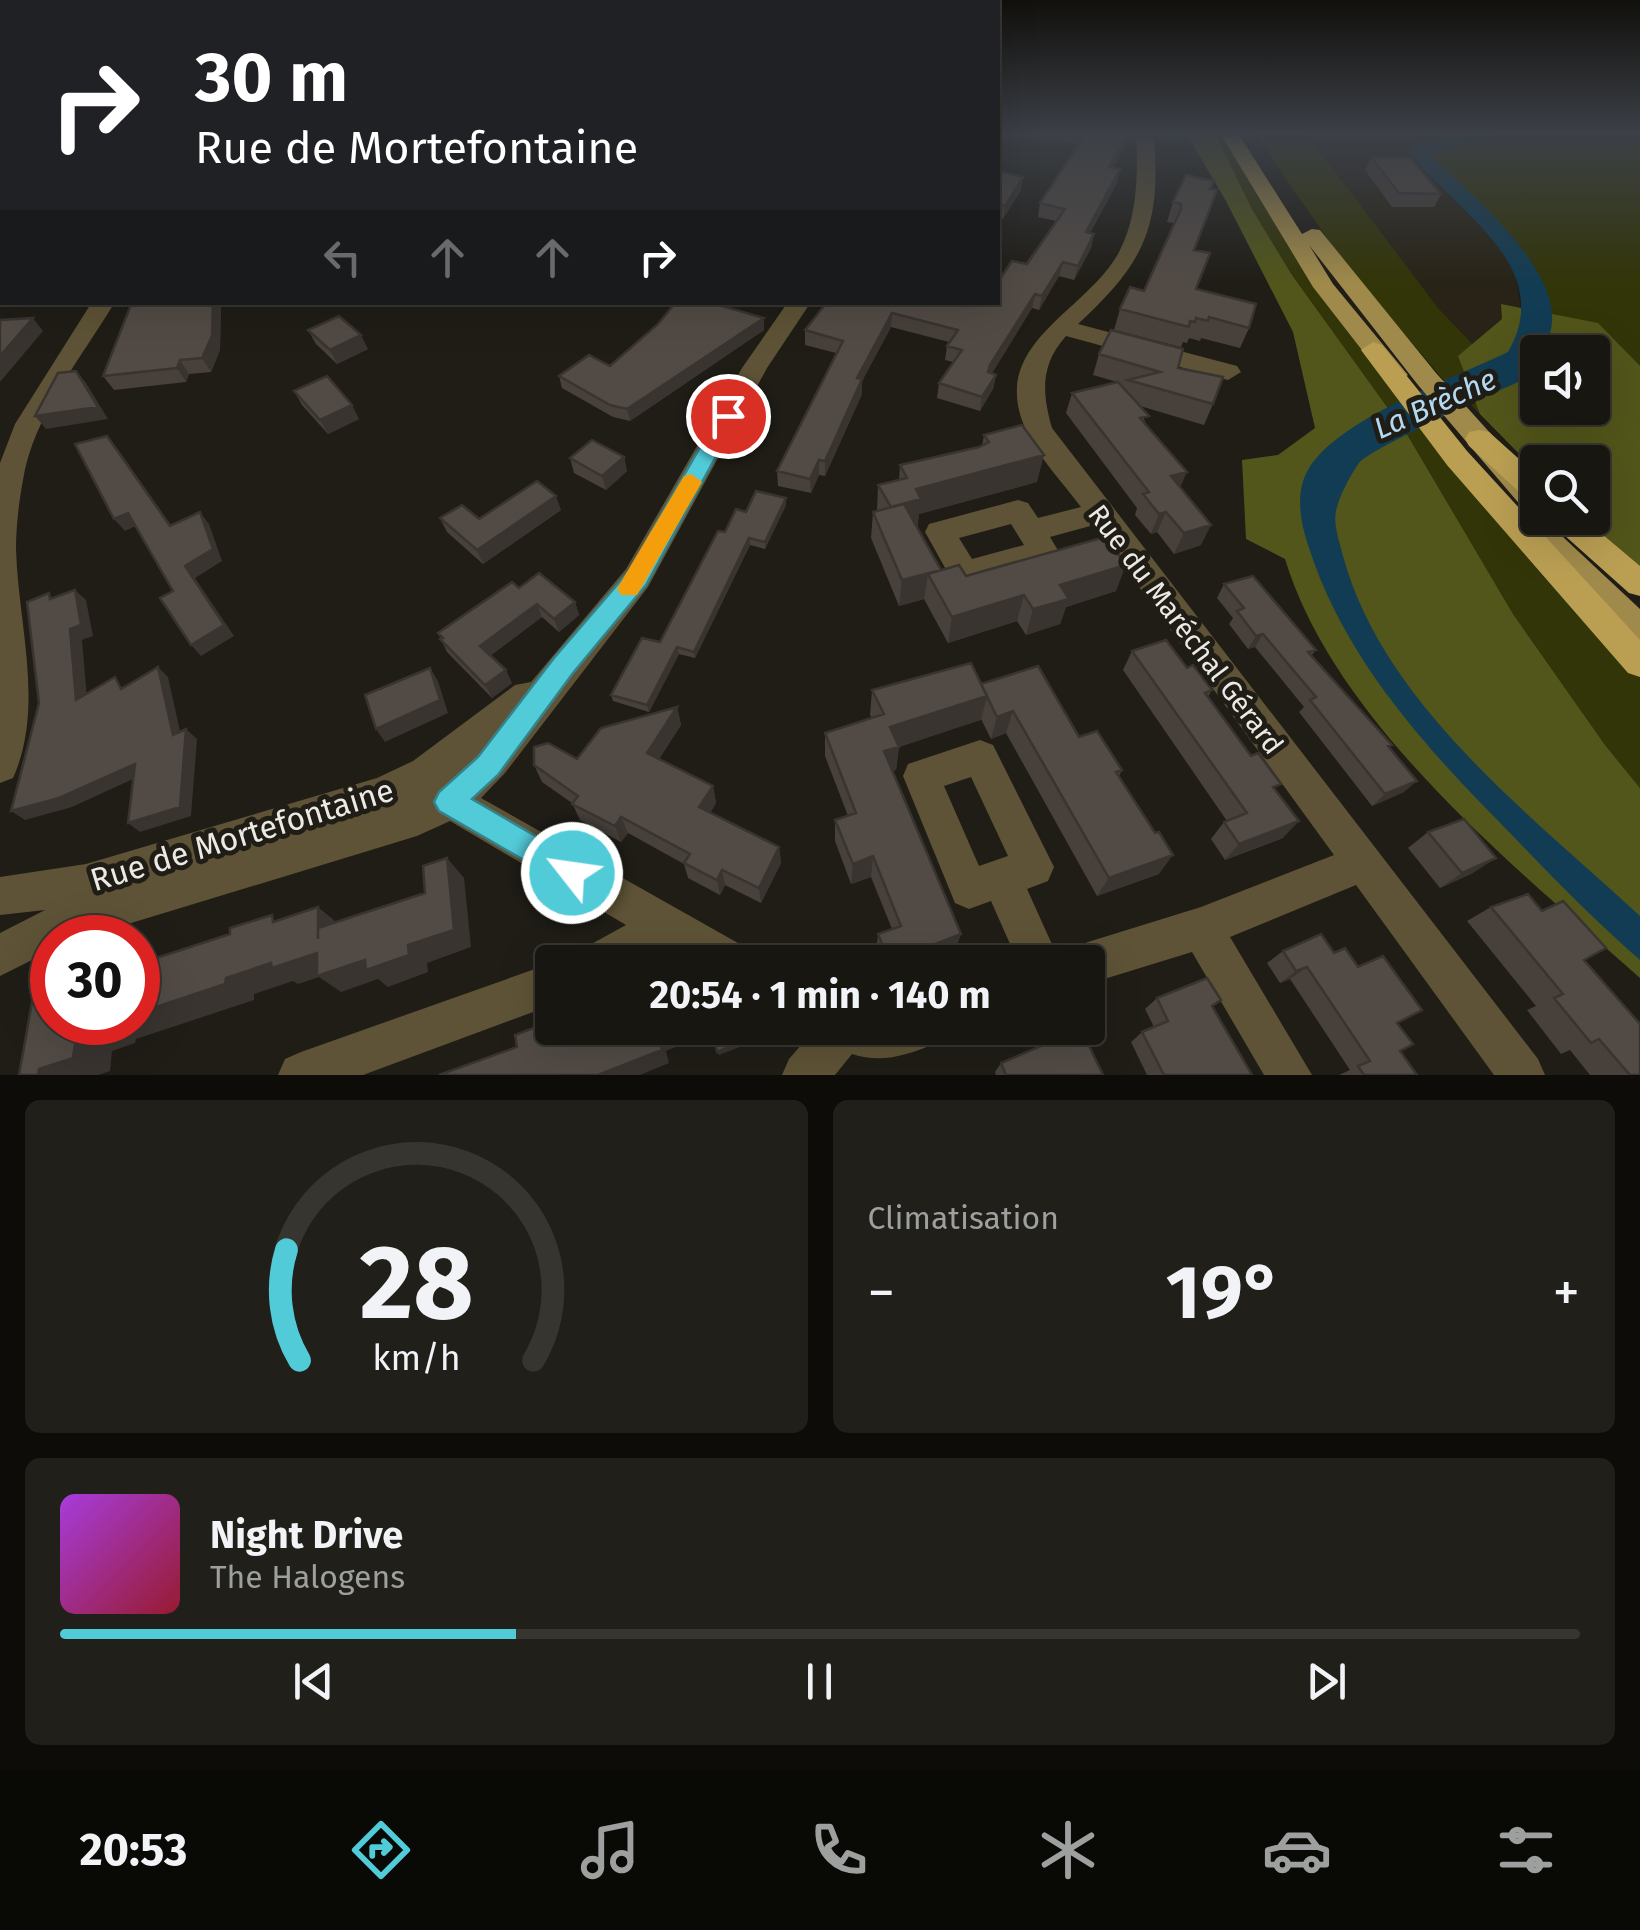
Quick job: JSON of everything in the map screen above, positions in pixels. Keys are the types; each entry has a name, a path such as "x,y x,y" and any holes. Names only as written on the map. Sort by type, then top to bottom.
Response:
{"highway":[{"path":"1373,350 1455,430 1520,479"},
{"path":"1455,430 1554,571 1640,663"},
{"path":"1584,535 1640,584"}],"main road":[{"path":"1259,183 1296,245 1373,350"},
{"path":"1277,183 1415,390"},
{"path":"1455,430 1520,490"},
{"path":"1455,430 1542,535 1640,629"},
{"path":"1567,535 1640,604"}],"street":[{"name":"Rue du Maréchal Gérard","path":"1145,183 1142,210 1129,253 1120,268 1061,327 1035,360 1030,401 1043,440 1522,1075"},
{"path":"0,766 12,710 0,546 9,476 28,424 102,305"},
{"name":"Rue de Mortefontaine","path":"0,953 102,910 417,818 449,802 488,766 564,665 638,578 758,361 798,305"},
{"path":"1061,327 1228,372"},
{"path":"1031,531 1099,513"},
{"name":"Rue de Mortefontaine","path":"1,896 43,893 97,881 384,794 414,780 511,710 564,665"},
{"path":"414,780 699,945"},
{"path":"1105,958 1200,928 1362,863"},
{"path":"1000,878 1031,945"},
{"path":"0,953 12,918 10,905 1,896"},
{"path":"631,945 665,926"},
{"path":"1200,928 1289,1075"},
{"path":"301,1075 535,990"},
{"path":"805,1075 831,1045"}],"shaded area":[{"path":"1344,183 1438,183 1497,244 1515,274 1521,308 1473,344 1438,308"}],"green space":[{"path":"1216,183 1239,183 1292,275 1408,436 1513,614 1640,788 1640,978 1539,889 1434,788 1344,678 1309,620 1285,559 1246,539 1242,460 1278,455 1315,428 1293,332"},
{"path":"1239,183 1252,183 1292,252 1342,318 1640,675 1640,788 1513,614 1408,436 1292,275"},
{"path":"1289,183 1344,183 1438,308 1489,361 1445,382 1343,261"},
{"path":"1458,183 1640,183 1640,567 1602,535 1610,535 1610,445 1520,445 1520,455 1471,405 1520,381 1520,425 1610,425 1610,335 1541,335 1532,265 1514,239"},
{"path":"1501,304 1598,323 1610,335 1520,335 1520,425 1610,425 1610,335 1640,366 1640,567 1602,535 1610,535 1610,445 1520,445 1520,455 1480,414 1458,356 1502,319"}],"water":[{"name":"La Brèche","path":"1437,183 1460,183 1525,253 1550,300 1549,335 1520,335 1520,381 1409,434 1359,463 1337,505 1337,534 1363,610 1391,661 1466,754 1640,916 1640,960 1480,802 1394,703 1345,631 1304,531 1301,489 1308,470 1323,451 1370,417 1508,352 1520,321 1520,293 1510,266 1494,242"}],"building":[{"path":"1000,183 1019,183 1005,206 1000,205"},
{"path":"1053,183 1112,183 1086,232 1094,234 1078,266 1063,262 1042,296 1035,294 990,365 988,372 996,375 982,397 939,383 962,350 947,346 958,330 892,313 857,378 862,379 825,461 819,460 810,479 777,471 843,341 805,330 825,305 1000,305 1000,279 1012,261 1027,264 1065,209 1040,203"},
{"path":"1182,183 1213,183 1210,189 1217,190 1194,250 1210,253 1196,289 1256,304 1249,328 1209,317 1208,321 1190,321 1189,327 1120,309 1130,287 1144,291 1181,209 1181,204 1173,202"},
{"path":"1391,183 1432,183 1441,194 1399,193"},
{"path":"131,305 213,305 212,336 202,358 180,360 177,368 103,376"},
{"path":"674,305 718,305 764,318 627,409 610,405 559,376 589,355 610,366"},
{"path":"339,316 361,335 330,350 308,330"},
{"path":"33,318 0,356 0,320"},
{"path":"1111,330 1183,349 1178,368 1223,377 1213,404 1128,380 1160,372 1099,354"},
{"path":"76,371 98,407 35,416 58,373"},
{"path":"327,376 352,405 320,420 294,391"},
{"path":"1118,382 1149,416 1140,418 1187,472 1171,476 1211,525 1184,533 1166,512 1159,514 1143,494 1149,492 1072,393"},
{"path":"1022,425 1044,455 916,489 921,499 891,507 878,485 907,478 900,465 979,447 989,442 984,435"},
{"path":"107,436 170,526 200,512 213,549 185,566 224,625 191,645 160,598 173,591 128,513 114,519 75,444"},
{"path":"592,440 624,457 602,476 570,458"},
{"path":"537,481 556,496 477,550 440,518 462,505 479,519"},
{"path":"756,491 786,498 765,542 749,538 694,652 677,647 647,705 611,695 642,638 660,642 718,531 725,532 736,509 746,512"},
{"path":"904,504 941,570 902,580 873,512"},
{"path":"1105,537 1126,565 1060,585 1069,599 1033,609 1024,595 952,617 928,574 959,565 966,576"},
{"path":"539,573 575,602 554,619 537,604 480,646 506,670 485,685 438,633 512,582 519,588"},
{"path":"1253,576 1316,650 1308,652 1392,745 1388,746 1417,781 1385,794 1310,700 1316,697 1263,634 1256,636 1237,611 1244,608 1224,584"},
{"path":"75,590 81,625 70,629 76,700 115,677 121,689 158,667 173,735 186,729 180,807 128,823 135,764 59,798 11,811 39,703 27,602 49,593 50,599"},
{"path":"1166,640 1187,668 1193,665 1212,690 1205,693 1251,756 1258,753 1281,784 1273,787 1299,821 1239,844 1224,822 1247,813 1132,651"},
{"path":"971,663 987,696 890,727 899,747 884,751 961,934 933,945 882,945 878,934 901,926 873,856 853,864 835,820 856,813 825,733 884,714 872,690"},
{"path":"1038,666 1079,737 1097,731 1122,770 1116,772 1173,855 1109,878 1013,711 997,717 981,684"},
{"path":"430,668 440,700 376,729 365,695"},
{"path":"677,707 647,753 713,786 699,807 779,847 759,888 722,870 717,880 684,863 690,854 621,817 615,826 572,804 578,796 534,765 534,747 548,743 577,759 601,728"},
{"path":"1464,819 1496,858 1462,873 1428,832"},
{"path":"447,858 454,930 408,945 409,955 366,970 365,960 317,976 317,953 226,978 225,984 160,1006 160,957 230,934 230,928 272,915 273,922 318,907 318,928 425,893 423,866"},
{"path":"1528,894 1542,911 1563,901 1606,948 1584,960 1640,1024 1640,1075 1630,1075 1599,1039 1591,1043 1554,998 1563,994 1491,907"},
{"path":"1321,934 1334,953 1345,948 1358,967 1383,956 1422,1010 1397,1023 1413,1044 1400,1051 1417,1075 1364,1075 1358,1066 1370,1061 1307,967 1296,971 1283,951"},
{"path":"1207,978 1221,1000 1212,1006 1252,1075 1164,1075 1142,1032 1168,1021 1157,998"},
{"path":"30,1013 30,1045 75,1045 73,1058 39,1069 38,1075 19,1075"},
{"path":"535,1027 535,1045 661,1045 662,1050 598,1075 439,1075 517,1047 515,1035"},
{"path":"716,1045 734,1045 717,1052"},
{"path":"1043,1045 1089,1045 1103,1075 1006,1075 1001,1063"}],"slow traffic":[{"path":"629,589 691,482"}],"route":[{"path":"572,873 449,802 505,746 564,665 638,578 728,416"}]}
